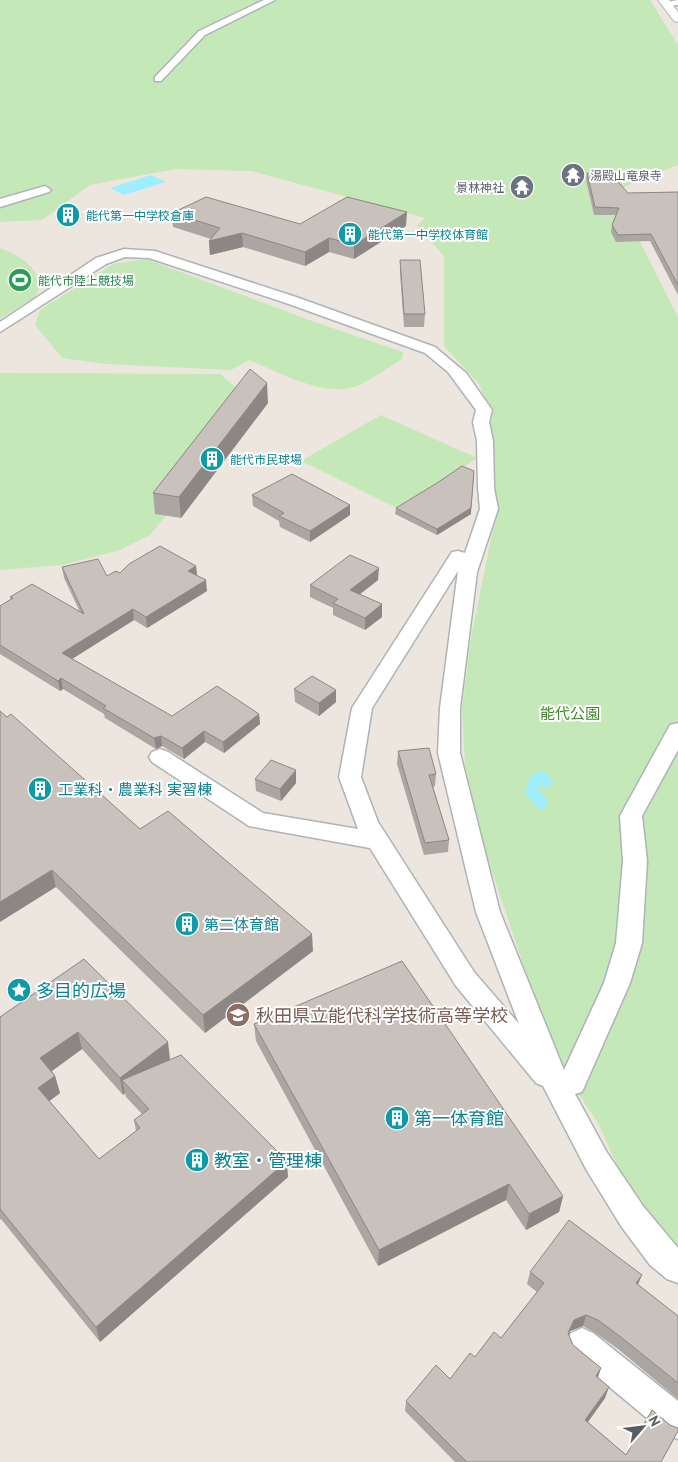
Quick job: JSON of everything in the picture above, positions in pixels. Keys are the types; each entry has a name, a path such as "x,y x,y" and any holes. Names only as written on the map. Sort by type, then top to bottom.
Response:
{"street":[{"path":"158,78 202,33 271,0"},
{"path":"669,2 678,19"},
{"path":"0,204 45,190"},
{"path":"0,328 101,261 124,253 150,254 292,300 430,350 446,360 462,376 484,410 481,422 485,441 486,488 489,509 468,572 450,708 449,753 488,912 558,1089 596,1160 632,1216 661,1254 678,1268"},
{"path":"468,572 458,556 362,708 350,777 367,824 465,979 558,1089"},
{"path":"558,1089 572,1083 617,983 630,943 635,861 632,816 678,730"},
{"path":"160,757 257,820 378,841"},
{"path":"582,1344 678,1422"}],"green space":[{"name":"能代公園","path":"0,0 650,0 678,45 678,165 619,190 618,198 678,317 678,1245 662,1232 620,1172 598,1123 555,1059 483,845 465,764 462,709 471,638 497,508 489,409 479,384 444,346 444,256 417,226 425,218 251,171 176,169 90,185 42,220 0,222"},
{"name":"能代市陸上競技場","path":"0,248 14,254 30,266 41,285 36,296 0,319"},
{"path":"146,259 312,321 403,352 402,359 359,385 346,389 333,389 303,383 249,360 231,370 106,364 62,358 35,325 40,310 113,264"},
{"path":"0,373 220,374 257,405 150,535 120,550 62,565 0,570"},
{"path":"381,415 477,458 399,509 301,461"}],"water":[{"path":"151,175 166,182 124,195 110,188"},
{"path":"541,771 548,774 553,783 548,787 539,785 538,790 548,800 545,807 540,810 526,795 527,785 533,774"}],"building":[{"path":"587,173 611,174 628,193 678,192 678,285 651,234 618,235 612,225 619,208 595,207"},
{"path":"206,197 300,224 347,197 407,212 354,245 329,238 305,252 242,233 209,241 220,228 172,213"},
{"path":"400,260 420,260 425,314 404,314"},
{"path":"250,369 267,383 179,497 153,493"},
{"path":"462,466 474,471 471,508 437,529 396,508 437,483"},
{"path":"292,474 350,505 310,531 279,516 284,513 252,495"},
{"path":"160,546 196,566 188,571 206,580 146,617 133,609 62,653 172,716 217,686 259,714 223,742 204,731 182,748 161,736 154,738 103,708 106,706 61,678 58,681 0,645 0,606 13,598 10,597 32,584 84,614 62,567 98,559 107,576 116,571 120,573 129,564"},
{"path":"350,555 379,568 350,590 382,604 365,618 333,603 338,599 310,585"},
{"path":"312,676 336,690 319,703 294,689"},
{"path":"0,711 7,717 11,714 140,829 168,811 312,934 203,1015 52,870 0,902"},
{"path":"429,748 436,774 429,775 449,840 425,843 398,751"},
{"path":"271,760 296,770 280,789 255,779"},
{"name":"教室・管理棟","path":"84,959 168,1042 120,1078 78,1032 40,1058 55,1076 38,1088 99,1159 140,1128 134,1120 149,1109 122,1080 181,1055 287,1161 96,1327 0,1209 0,1017"},
{"name":"第一体育館","path":"402,961 563,1196 529,1214 509,1184 379,1250 254,1024"},
{"path":"569,1220 642,1275 636,1283 678,1316 678,1383 598,1320 586,1315 574,1320 568,1333 573,1345 601,1368 596,1376 609,1387 585,1420 626,1455 652,1410 670,1425 678,1428 678,1431 661,1462 467,1462 406,1401 436,1365 450,1379 470,1353 475,1357 494,1332 501,1338 544,1283 530,1272"}],"place":[{"name":"湯殿山竜泉寺","path":"573,175"},
{"name":"景林神社","path":"522,187"},
{"name":"能代第一中学校倉庫","path":"68,215"},
{"name":"能代第一中学校体育館","path":"350,234"},
{"name":"能代市陸上競技場","path":"20,280"},
{"name":"能代市民球場","path":"212,459"},
{"name":"工業科・農業科 実習棟","path":"40,789"},
{"name":"第二体育館","path":"187,924"},
{"name":"多目的広場","path":"19,990"},
{"name":"秋田県立能代科学技術高等学校","path":"238,1015"},
{"name":"第一体育館","path":"397,1118"},
{"name":"教室・管理棟","path":"197,1160"}]}
